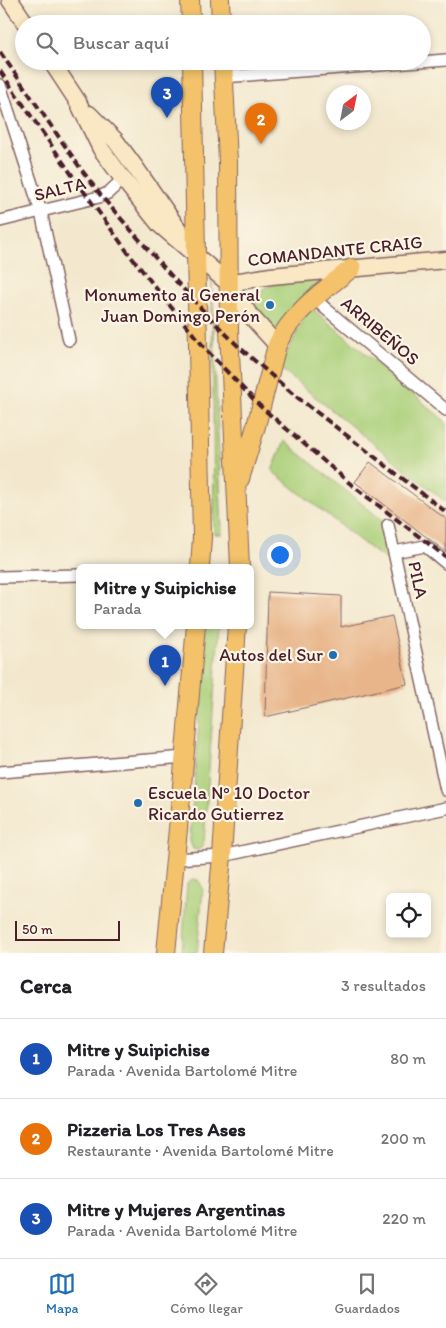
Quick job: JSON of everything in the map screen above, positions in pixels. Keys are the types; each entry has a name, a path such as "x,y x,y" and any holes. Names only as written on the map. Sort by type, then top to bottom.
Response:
{"main road":[{"path":"10,0 20,15"},
{"path":"190,0 190,15"},
{"path":"220,0 221,15"},
{"path":"57,70 78,102 101,149 123,179 160,225 228,283 249,314 277,345"},
{"path":"192,70 202,537 200,564"},
{"path":"223,70 228,162 228,283 240,564"},
{"path":"78,102 114,140 135,167 196,256"},
{"name":"COMANDANTE CRAIG","path":"228,283 272,276 446,260"},
{"path":"236,492 282,332 314,298 352,268"},
{"path":"166,953 196,629"},
{"path":"213,953 222,856 237,629"}],"street":[{"path":"431,61 446,60"},
{"path":"0,85 41,212 70,340"},
{"name":"SALTA","path":"0,221 99,197 108,193 123,179"},
{"name":"ARRIBEÑOS","path":"314,298 446,410"},
{"name":"PILA","path":"388,525 446,790"},
{"path":"394,552 425,546 446,563"},
{"path":"0,577 76,575"},
{"path":"0,772 185,757"},
{"path":"175,859 222,856 446,808"}],"green space":[{"path":"212,280 222,534 214,534"},
{"path":"320,281 319,284 296,305 276,330 248,298 267,287 279,283"},
{"path":"312,310 446,422 446,502 283,371 281,365 306,314"},
{"path":"284,441 382,520 390,561 377,554 272,471"},
{"path":"206,629 219,629 204,841 202,847 198,850 193,849 190,841"},
{"path":"192,879 198,880 203,888 197,953 182,953 187,884"}],"building":[{"path":"370,462 446,519 446,552 355,482"},
{"name":"Autos del Sur","path":"268,592 341,596 341,627 392,616 407,684 265,717"}],"railway":[{"path":"0,52 102,197 210,318 239,347 293,394 446,512"},
{"path":"0,71 129,254 210,354 260,406 353,486 446,557"}],"place":[{"name":"Mitre y Mujeres Argentinas","path":"167,118"},
{"name":"Pizzeria Los Tres Ases","path":"261,144"},
{"name":"Monumento al General Juan Domingo Perón","path":"270,305"},
{"name":"Autos del Sur","path":"333,655"},
{"name":"Mitre y Suipichise","path":"165,686"},
{"name":"Escuela Nº 10 Doctor Ricardo Gutierrez","path":"138,803"}]}
